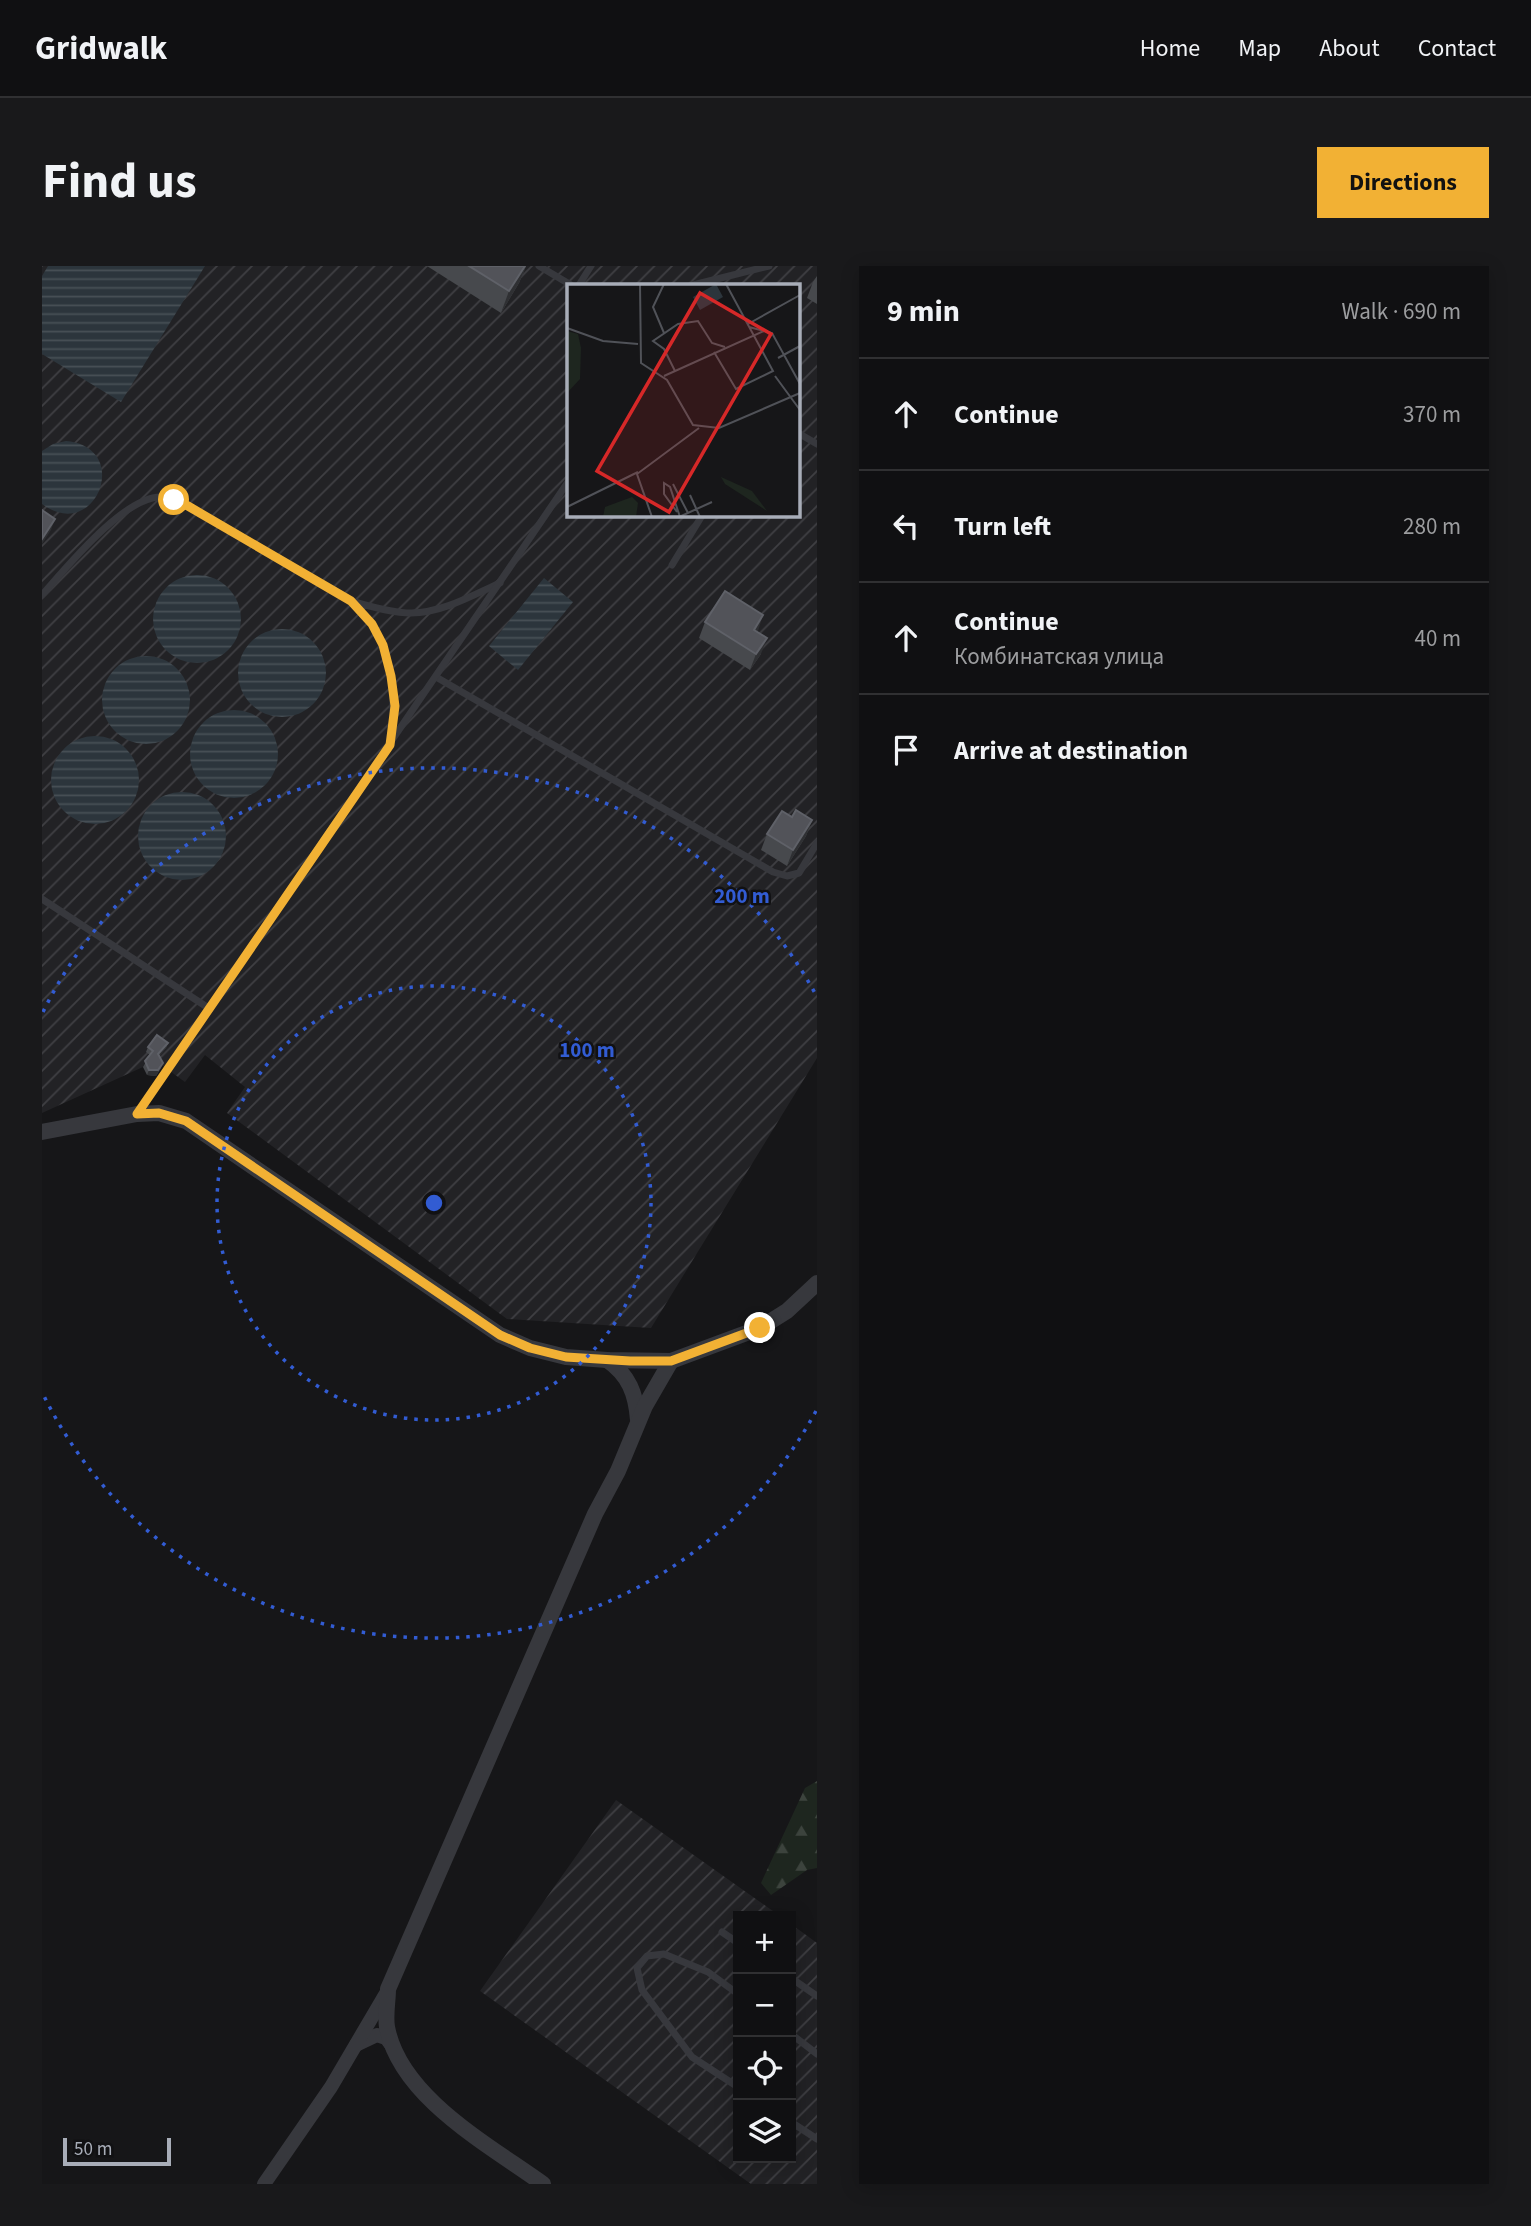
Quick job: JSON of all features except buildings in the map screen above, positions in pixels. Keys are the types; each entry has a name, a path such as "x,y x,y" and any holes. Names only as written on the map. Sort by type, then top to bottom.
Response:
{"street":[{"path":"42,1132 137,1114 159,1113 186,1121 500,1335 530,1348 566,1357 671,1361 760,1328 787,1311 817,1283"},
{"path":"607,1360 620,1369 628,1380 637,1405 638,1422"},
{"path":"264,2184 331,2087 388,1989 595,1514 618,1471 638,1422 671,1361"},
{"path":"388,1989 387,2025 394,2050"},
{"path":"355,2046 377,2035 386,2038 409,2077 428,2098 543,2184"}],"lane":[{"path":"539,266 569,284"},
{"path":"580,284 591,266"},
{"path":"697,284 769,266"},
{"path":"728,284 739,274"},
{"path":"800,434 817,444"},
{"path":"137,1114 567,485"},
{"path":"42,595 95,536 123,513 147,499 161,497 188,506 351,601 380,609 412,613 447,606 501,582"},
{"path":"672,565 702,516"},
{"path":"351,601 372,624 383,645 395,706 390,745"},
{"path":"436,677 773,872 787,876 799,873 817,843"},
{"path":"42,899 210,1009"},
{"path":"722,1932 733,1940"},
{"path":"733,1990 708,1972 664,1954 647,1956 637,1968 642,1990 692,2057 733,2084"},
{"path":"796,1981 817,1996"},
{"path":"795,2037 817,2054"},
{"path":"796,2125 817,2139"}],"shaded area":[{"path":"42,266 817,266 817,1058 651,1328 507,1319 227,1113 245,1087 205,1055 185,1082 156,1061 148,1060 143,1067 42,1113"},
{"path":"48,266 205,266 121,402 42,354 42,276"},
{"path":"66,441 86,447 98,459 102,474 99,490 91,503 78,512 61,513 42,504 42,451 53,444"},
{"path":"188,575 206,575 222,582 234,594 241,610 241,628 234,644 222,656 206,663 188,663 172,656 160,644 153,628 153,610 160,594 172,582"},
{"path":"544,578 573,602 518,670 489,646"},
{"path":"273,629 291,629 307,636 319,648 326,664 326,682 319,698 307,710 291,717 273,717 257,710 245,698 238,682 238,664 245,648 257,636"},
{"path":"137,656 155,656 171,663 183,675 190,691 190,709 183,725 171,737 155,744 137,744 121,737 109,725 102,709 102,691 109,675 121,663"},
{"path":"225,710 243,710 259,717 271,729 278,745 278,763 271,779 259,791 243,798 225,798 209,791 197,779 190,763 190,745 197,729 209,717"},
{"path":"86,736 104,736 120,743 132,755 139,771 139,789 132,805 120,817 104,824 86,824 70,817 58,805 51,789 51,771 58,755 70,743"},
{"path":"173,792 191,792 207,799 219,811 226,827 226,845 219,861 207,873 191,880 173,880 157,873 145,861 138,845 138,827 145,811 157,799"},
{"path":"616,1800 773,1911 733,1911 733,2163 796,2163 796,1928 817,1943 817,2184 751,2184 480,1991"}],"green space":[{"path":"817,1781 817,1868 807,1870 771,1895 761,1883 805,1788"}],"route":[{"path":"174,500 351,601 372,624 383,645 395,706 390,745 137,1114 159,1113 186,1121 500,1335 530,1348 566,1357 671,1361 760,1328"}]}
